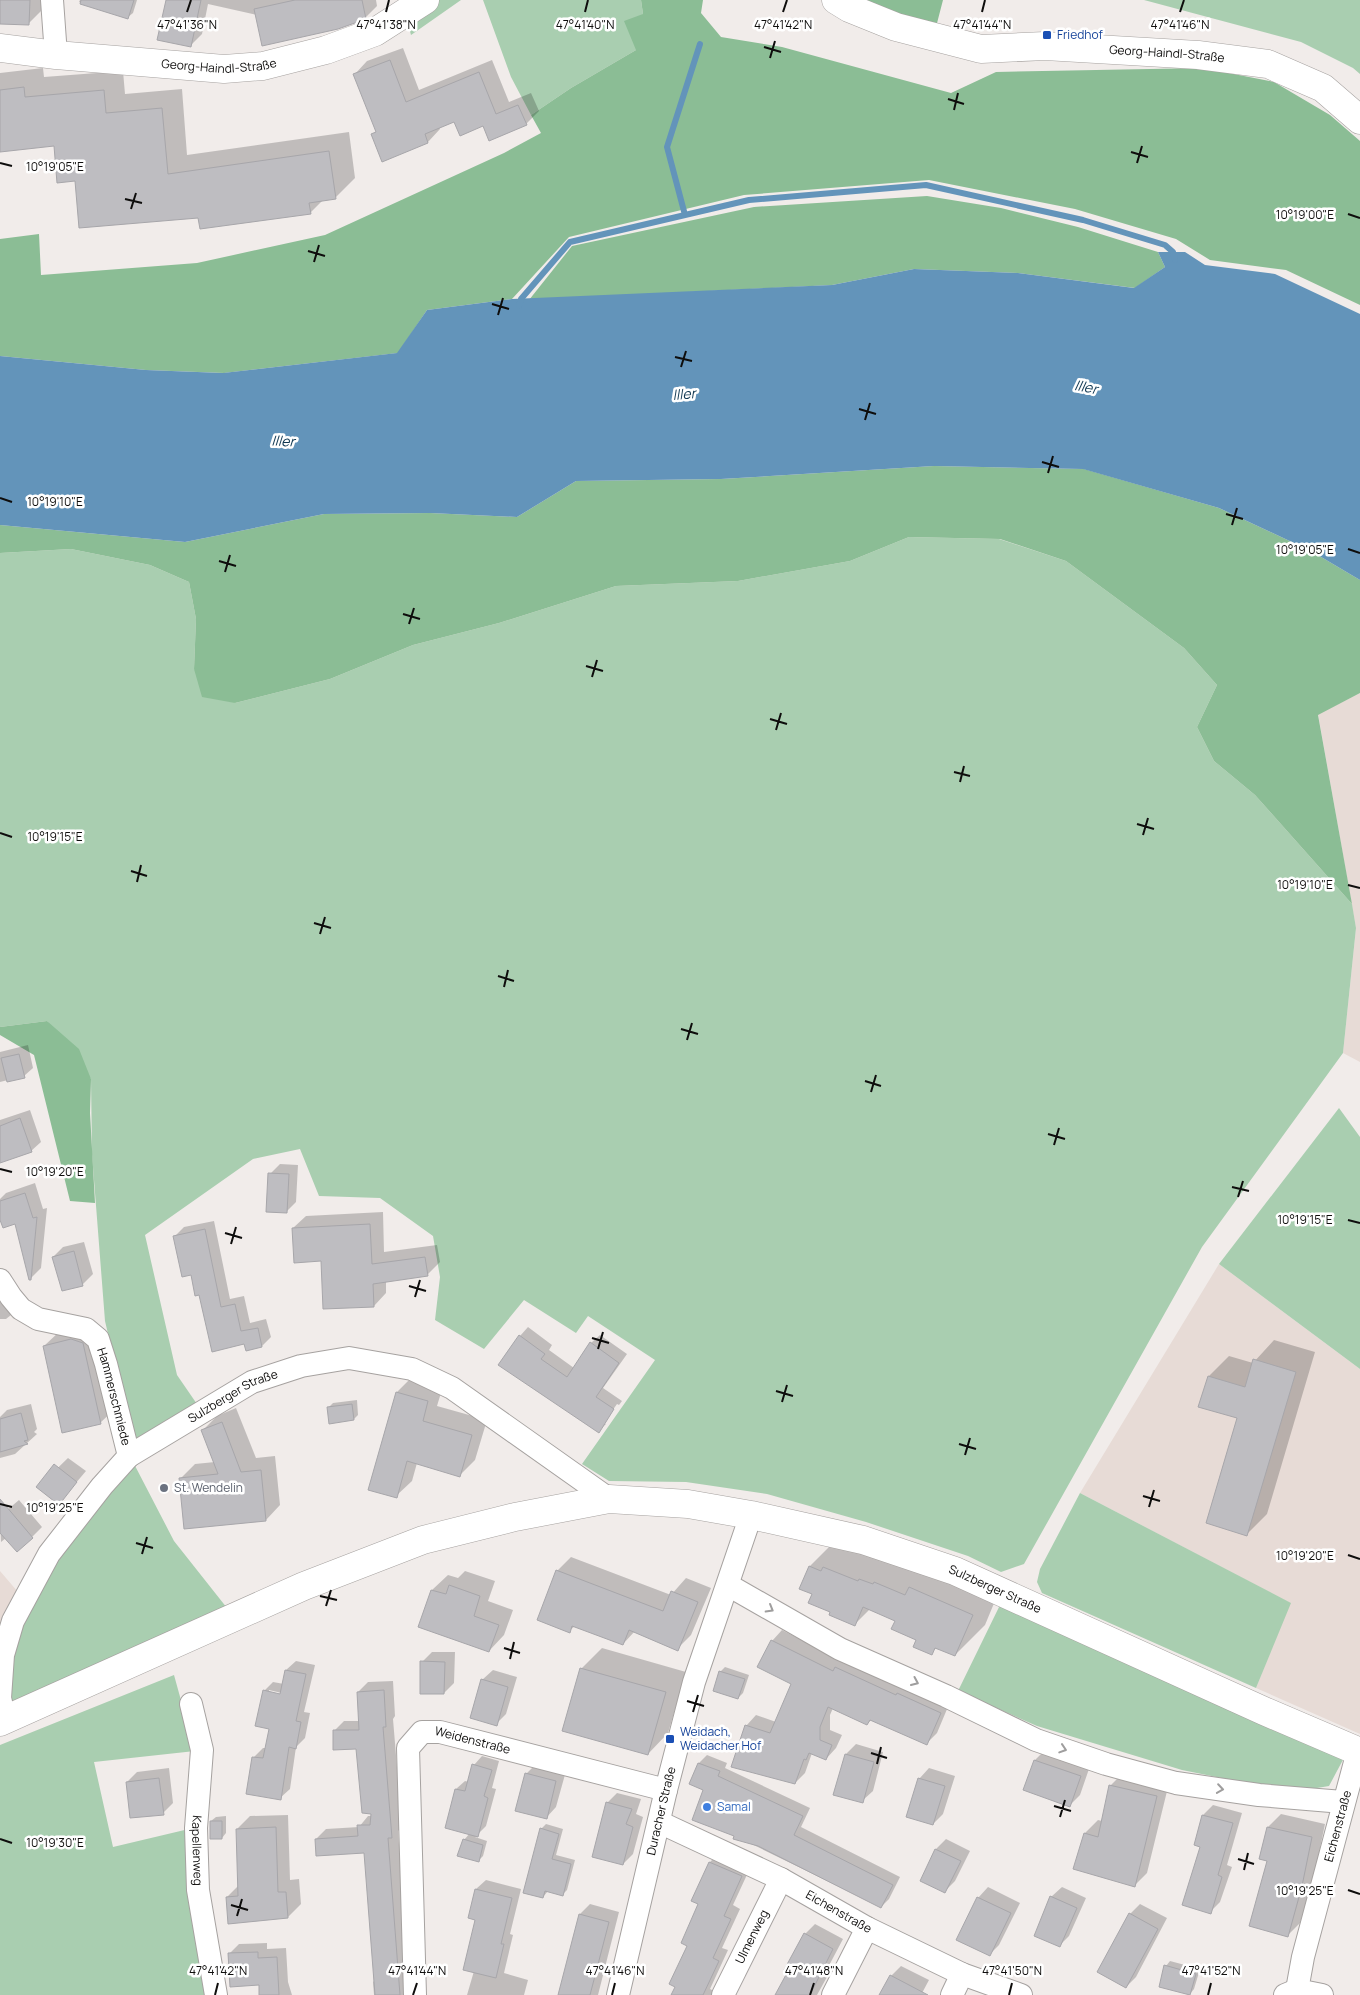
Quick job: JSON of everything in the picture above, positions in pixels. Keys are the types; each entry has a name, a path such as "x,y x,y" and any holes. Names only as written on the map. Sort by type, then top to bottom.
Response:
{"street":[{"path":"52,0 56,55"},
{"name":"Georg-Haindl-Straße","path":"836,0 849,8 896,27 981,49 1045,46 1198,55 1268,64 1323,88 1360,120"},
{"name":"Georg-Haindl-Straße","path":"0,48 56,55 224,69 263,66 326,50 375,32 415,3"},
{"name":"Hammerschmiede","path":"0,1280 21,1309 38,1319 86,1329 98,1339 129,1456"},
{"name":"Sulzberger Straße","path":"609,1499 452,1388 412,1369 349,1358 301,1366 252,1382 129,1456 102,1486 49,1554 13,1621 3,1655 0,1698 3,1721 304,1586 423,1540 515,1517 609,1499 688,1504 751,1515 863,1540 955,1571 1359,1752"},
{"name":"Duracher Straße","path":"618,1995 666,1790 694,1682 751,1515"},
{"path":"728,1585 840,1649 946,1696 1036,1740 1106,1764 1176,1783 1259,1795 1343,1802"},
{"name":"Kapellenweg","path":"192,1704 202,1750 196,1828 198,1890 216,1995"},
{"name":"Weidenstraße","path":"415,1995 408,1748 422,1732 440,1732 666,1790"},
{"name":"Eichenstraße","path":"1322,1995 1290,1992 1303,1957 1343,1802 1359,1752"},
{"name":"Eichenstraße","path":"659,1822 781,1879 867,1928 962,1974 1021,1995"},
{"name":"Ulmenweg","path":"723,1995 781,1879"},
{"path":"833,1995 867,1928"},
{"path":"952,1995 962,1974"}],"shaded area":[{"path":"1360,693 1360,1062 1343,1053 1356,928 1318,714"},
{"path":"1219,1264 1360,1369 1360,1734 1256,1688 1290,1603 1080,1493"},
{"path":"0,1571 18,1592 0,1646"}],"green space":[{"path":"439,0 461,0 411,35 408,24"},
{"path":"483,0 641,0 643,14 636,50 571,88 531,115 511,77"},
{"path":"641,0 703,0 701,13 721,37 782,47 951,93 996,72 1203,68 1274,82 1330,115 1360,141 1360,305 1286,270 1210,260 1176,239 1075,209 929,180 744,195 569,237 512,299 427,310 398,353 224,373 146,370 0,356 0,239 39,234 41,275 197,263 325,235 504,153 541,133 531,115 571,88 636,50 624,21 643,14"},
{"path":"855,0 943,0 936,27"},
{"path":"1144,0 1360,0 1360,74 1353,68 1301,42"},
{"path":"927,196 1001,208 1078,227 1158,252 1165,267 1135,288 1018,273 914,269 832,285 529,300 572,246 754,207"},
{"path":"934,466 1084,469 1219,508 1311,551 1360,580 1360,693 1318,715 1352,904 1255,795 1214,761 1197,727 1217,685 1184,648 1066,561 1000,539 909,537 850,561 738,581 616,586 499,623 413,645 330,679 235,703 202,697 194,669 196,619 189,582 150,565 71,549 0,553 0,525 185,542 324,514 430,513 517,517 576,481 721,479"},
{"path":"909,537 999,539 1066,561 1184,648 1217,685 1197,727 1214,761 1255,795 1352,904 1356,928 1343,1053 1202,1247 1024,1564 1001,1572 968,1556 866,1522 767,1494 686,1482 609,1481 582,1464 655,1360 588,1316 576,1333 524,1300 484,1349 435,1320 440,1277 433,1236 380,1198 319,1196 300,1149 253,1159 145,1235 177,1375 199,1407 134,1445 105,1321 92,1154 91,1079 47,1021 0,1027 0,553 71,549 150,565 189,582 196,619 194,669 235,703 330,679 413,645 499,623 616,586 738,581 850,561"},
{"path":"47,1021 79,1049 91,1079 90,1113 95,1203 70,1201 34,1055 0,1035 0,1027"},
{"path":"1339,1108 1360,1137 1360,1369 1219,1264"},
{"path":"132,1460 174,1541 227,1608 9,1704 9,1657 53,1556"},
{"path":"1080,1493 1291,1603 1256,1688 1042,1593 1037,1582 1040,1569"},
{"path":"1000,1605 1345,1756 1329,1786 1311,1789 1261,1786 1182,1770 1037,1726 958,1691"},
{"path":"174,1675 195,1751 94,1762 113,1847 193,1828 213,1995 0,1995 0,1745"}],"water":[{"name":"Iller","path":"1158,252 1185,252 1205,265 1275,274 1360,314 1360,580 1311,551 1219,508 1083,469 934,466 721,479 576,481 517,517 430,513 324,514 185,542 0,525 0,356 146,370 223,373 397,353 427,310 512,299 832,285 914,269 1018,273 1134,288 1165,267"}],"building":[{"path":"0,0 30,0 29,25 0,24"},
{"path":"81,0 134,0 128,19 80,4"},
{"path":"166,0 201,0 191,47 157,40"},
{"path":"295,0 362,0 366,19 338,29 262,46 254,9"},
{"path":"390,60 406,102 479,72 496,114 518,105 527,125 489,141 483,126 460,136 454,122 425,134 428,143 382,162 371,134 376,132 353,74"},
{"path":"24,87 25,97 104,90 106,113 162,108 168,174 329,151 336,199 309,203 311,214 200,229 198,218 79,228 75,181 57,183 54,146 0,152 0,90"},
{"path":"19,1054 25,1078 7,1082 1,1058"},
{"path":"20,1118 32,1152 0,1163 0,1126"},
{"path":"268,1173 289,1174 287,1213 266,1212"},
{"path":"25,1193 33,1218 37,1217 31,1280 29,1280 15,1224 3,1228 0,1220 0,1201"},
{"path":"370,1224 372,1264 425,1257 428,1276 373,1284 374,1307 323,1309 321,1261 294,1263 292,1228"},
{"path":"205,1229 221,1307 235,1304 241,1331 258,1328 262,1347 246,1351 244,1344 212,1352 199,1295 195,1296 191,1275 182,1277 173,1236"},
{"path":"74,1251 83,1286 62,1291 52,1257"},
{"path":"519,1335 545,1354 541,1359 567,1377 590,1342 619,1363 596,1397 614,1409 599,1433 498,1365"},
{"path":"71,1339 83,1343 101,1424 62,1433 43,1346"},
{"path":"1253,1359 1296,1372 1247,1536 1206,1523 1237,1418 1198,1407 1208,1376 1245,1387"},
{"path":"396,1392 428,1401 423,1421 472,1435 460,1477 407,1461 397,1498 368,1490"},
{"path":"352,1404 354,1420 329,1424 327,1407"},
{"path":"21,1413 28,1440 24,1441 28,1444 0,1452 0,1419"},
{"path":"222,1422 241,1472 261,1470 266,1521 184,1529 179,1478 218,1474 201,1430"},
{"path":"54,1464 77,1482 59,1505 36,1487"},
{"path":"0,1499 33,1538 17,1552 0,1533"},
{"path":"809,1566 821,1571 823,1567 858,1581 859,1579 873,1584 874,1582 905,1595 909,1587 973,1615 955,1656 935,1648 932,1655 913,1647 916,1640 891,1629 895,1621 863,1607 855,1626 829,1615 830,1612 808,1603 812,1594 799,1589"},
{"path":"556,1570 663,1611 671,1591 698,1602 678,1651 629,1630 623,1645 572,1626 570,1633 537,1620"},
{"path":"449,1585 480,1596 474,1616 499,1625 489,1652 418,1627 431,1590 446,1594"},
{"path":"771,1640 833,1671 835,1667 941,1713 927,1745 870,1720 867,1725 828,1707 820,1727 820,1740 832,1745 826,1760 809,1753 806,1760 804,1759 795,1784 731,1767 745,1725 770,1733 791,1684 757,1667"},
{"path":"420,1661 445,1662 444,1694 420,1694"},
{"path":"580,1668 666,1692 648,1755 562,1731"},
{"path":"285,1670 306,1674 296,1721 301,1722 296,1749 289,1747 281,1800 246,1794 252,1757 263,1758 269,1729 255,1726 263,1690 280,1694"},
{"path":"719,1671 745,1679 738,1699 713,1691"},
{"path":"481,1679 508,1687 497,1726 470,1718"},
{"path":"384,1690 386,1727 383,1727 392,1838 388,1838 400,1995 375,1995 364,1853 316,1856 315,1839 358,1836 357,1825 370,1825 371,1814 362,1813 356,1749 333,1750 333,1730 359,1730 357,1692"},
{"path":"845,1754 874,1762 863,1803 833,1795"},
{"path":"1034,1760 1081,1776 1070,1807 1023,1790"},
{"path":"698,1763 720,1771 718,1776 803,1816 794,1835 893,1885 881,1908 758,1846 733,1839 734,1836 692,1820 703,1790 689,1784"},
{"path":"472,1764 492,1770 484,1796 488,1798 478,1837 445,1828 455,1789 465,1791"},
{"path":"525,1773 556,1781 547,1819 515,1811"},
{"path":"159,1778 164,1815 130,1818 126,1782"},
{"path":"918,1778 945,1786 933,1825 906,1817"},
{"path":"1109,1785 1157,1796 1135,1887 1073,1869 1084,1833 1098,1837"},
{"path":"606,1802 632,1809 626,1824 633,1827 623,1865 592,1857"},
{"path":"1202,1815 1233,1823 1218,1875 1222,1877 1211,1914 1182,1905 1200,1847 1194,1845"},
{"path":"210,1821 222,1821 222,1839 210,1839"},
{"path":"276,1827 278,1892 286,1892 288,1918 228,1924 226,1897 238,1896 236,1829"},
{"path":"1267,1827 1312,1837 1302,1886 1288,1937 1249,1926 1267,1861 1259,1859"},
{"path":"540,1828 559,1834 552,1859 571,1864 563,1896 545,1891 543,1898 523,1893"},
{"path":"463,1839 483,1845 479,1862 457,1856"},
{"path":"935,1849 961,1861 945,1893 920,1881"},
{"path":"709,1862 742,1876 724,1916 731,1919 713,1958 719,1961 703,1995 671,1995 675,1987 669,1984 687,1946 681,1943 698,1904 691,1901"},
{"path":"475,1889 512,1898 501,1944 504,1944 496,1978 463,1970 475,1920 468,1918"},
{"path":"1050,1896 1077,1908 1060,1947 1034,1936"},
{"path":"977,1897 1011,1913 990,1956 956,1940"},
{"path":"1129,1913 1158,1929 1126,1988 1097,1972"},
{"path":"579,1914 609,1922 590,1995 558,1995"},
{"path":"804,1933 833,1949 810,1995 775,1995 788,1971 784,1970"},
{"path":"258,1952 258,1958 277,1957 279,1995 259,1995 259,1985 230,1987 228,1953"},
{"path":"1164,1965 1196,1974 1190,1995 1159,1987"},
{"path":"890,1975 928,1995 879,1995"}],"waterway":[{"path":"685,215 667,147 700,44"},
{"path":"519,306 521,299 570,242 749,200 926,185 1083,220 1165,245 1173,252 1175,260"}],"place":[{"name":"Friedhof","path":"1047,35"},
{"name":"St. Wendelin","path":"164,1488"},
{"name":"Weidach, Weidacher Hof","path":"670,1739"},
{"name":"Samal","path":"707,1807"}]}
